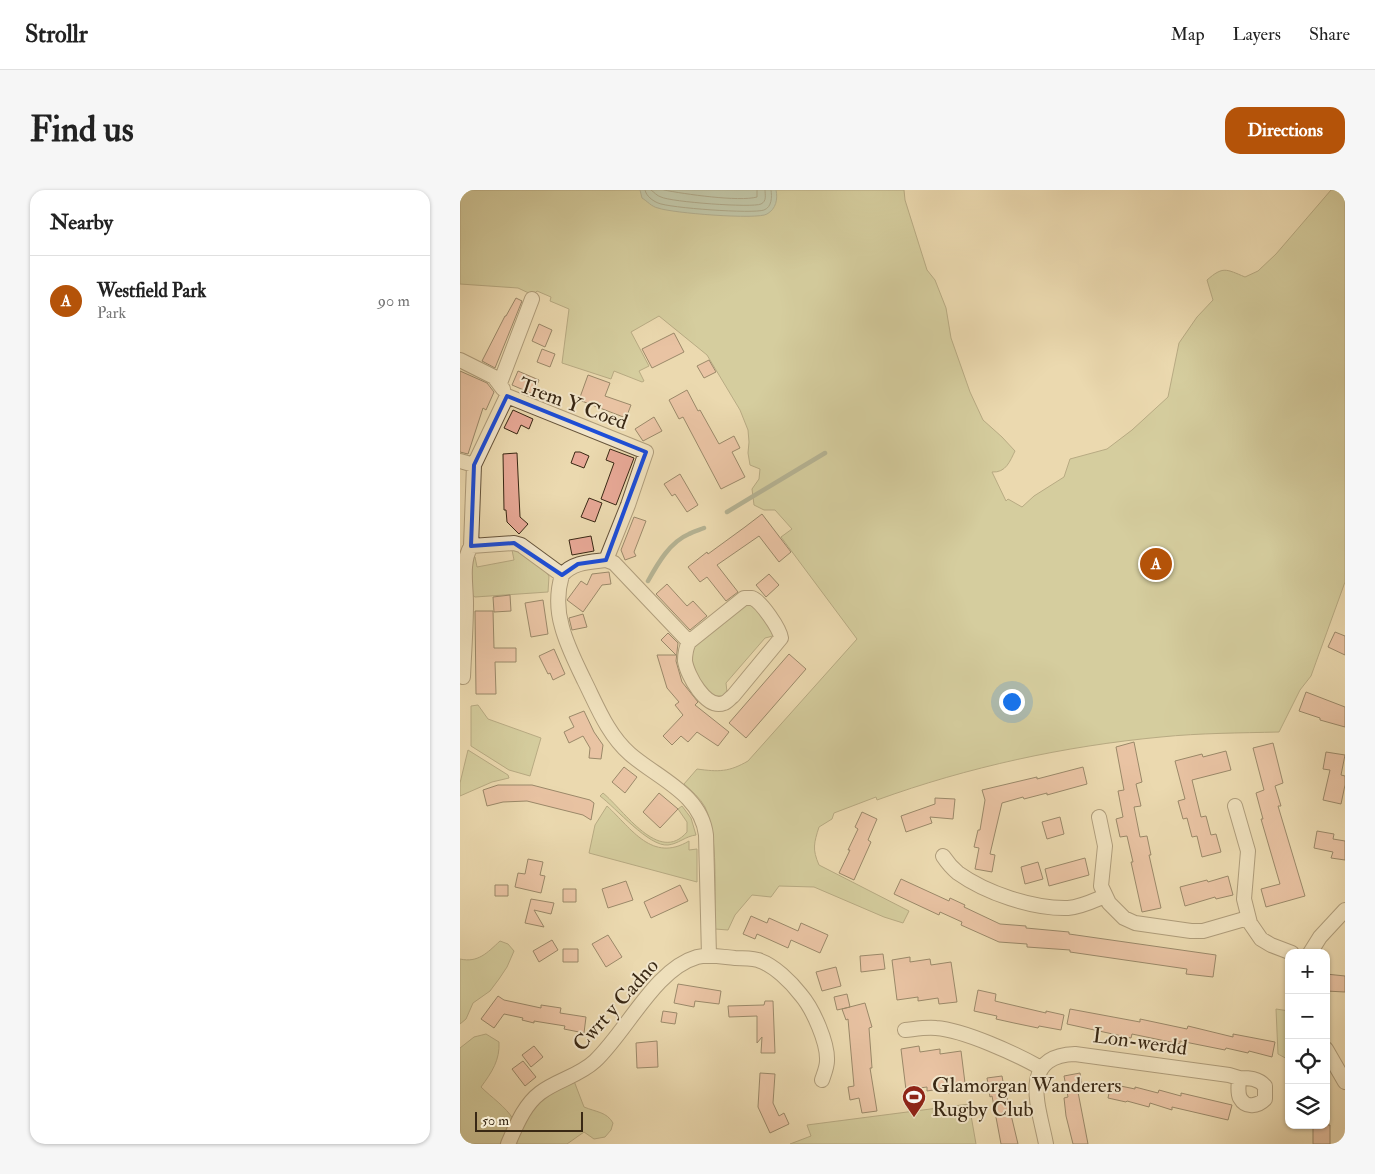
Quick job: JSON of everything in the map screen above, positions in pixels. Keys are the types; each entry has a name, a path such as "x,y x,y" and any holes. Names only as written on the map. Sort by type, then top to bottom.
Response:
{"street":[{"path":"500,383 532,299"},
{"path":"460,360 494,377 500,383 507,396"},
{"name":"Trem Y Coed","path":"463,677 466,603 465,569 466,559 471,546 474,465 507,396 646,452 628,505 606,560"},
{"path":"460,461 474,465"},
{"path":"471,546 521,544 562,575"},
{"path":"689,642 614,563 606,560 578,564 568,568 562,575 558,599 562,628 574,660 609,729 630,754 688,798 702,817 706,835 709,956"},
{"path":"744,598 752,598 757,602 777,627 781,638 733,696 725,703 717,704 709,700 691,679 685,661 689,642 744,598"},
{"path":"1235,806 1248,851 1244,892 1248,918 1261,939 1285,950"},
{"path":"1099,817 1105,846 1101,886 1105,896 1115,910 1124,918 1135,923 1203,931 1248,918"},
{"path":"943,856 956,872 966,878 994,892 1032,904 1069,908 1082,906 1105,896"},
{"path":"1312,949 1320,937 1345,910"},
{"name":"Cwrt y Cadno","path":"508,1144 519,1121 533,1099 549,1087 583,1070 594,1062 612,1043 661,980 672,969 690,960 709,956 759,960 771,967 793,986 810,1008 823,1040 827,1061 822,1080"},
{"path":"904,1030 934,1028 949,1030 1007,1052 1040,1068 1035,1088 1046,1144"},
{"name":"Lon-werdd","path":"1040,1068 1051,1058 1062,1054 1075,1054 1239,1078"},
{"path":"1330,1056 1345,1082"}],"highlighted area":[{"path":"507,396 646,452 606,560 578,564 562,575 514,543 471,546 474,465"}],"green space":[{"path":"460,190 904,190 905,200 927,270 935,280 946,308 951,338 970,392 983,420 1015,451 1001,471 992,472 1006,501 1008,499 1022,507 1034,496 1064,477 1070,459 1107,449 1132,430 1168,397 1179,343 1197,317 1213,300 1207,280 1217,272 1225,270 1245,277 1258,271 1276,254 1331,190 1345,190 1345,582 1311,676 1300,690 1279,732 1176,736 1089,746 982,768 911,788 877,800 876,797 834,813 832,819 819,827 815,842 815,855 819,865 909,911 903,923 884,917 814,887 779,886 771,897 752,895 735,915 728,930 715,929 714,849 709,819 703,804 684,784 697,769 724,770 748,761 857,639 781,537 792,529 775,510 764,510 754,505 752,489 759,479 760,469 750,465 748,430 740,410 707,355 659,316 631,332 649,366 639,371 644,381 642,382 614,371 611,379 562,363 569,309 550,301 551,297 537,291 533,295 518,288 460,284"},
{"path":"512,550 520,550 549,576 548,592 475,597 472,595 471,559 475,557 477,567 514,560"},
{"path":"747,604 755,608 763,617 773,636 765,638 726,683 727,692 723,696 712,696 695,673 692,660 695,646"},
{"path":"478,705 488,719 541,738 530,776 509,770 471,746 471,706"},
{"path":"468,750 508,775 509,778 492,782 460,796 460,783"},
{"path":"603,793 631,822 654,839 665,842 676,840 687,832 687,822 678,809 682,806 691,818 696,835 668,845 660,844 642,834 633,826 600,796"},
{"path":"607,806 634,833 653,846 664,848 676,847 689,841 689,850 697,849 697,882 589,853 595,825"},
{"path":"500,941 508,944 514,951 507,967 490,991 473,1003 466,1019 460,1024 460,959 472,960 482,956"},
{"path":"1276,1009 1285,1010 1285,1058 1278,1054"},
{"path":"486,1034 499,1042 499,1048 494,1066 481,1087 513,1119 538,1091 574,1081 584,1107 611,1119 613,1123 611,1130 605,1137 594,1139 584,1132 567,1144 517,1144 516,1139 505,1144 460,1144 460,1048 474,1037"},
{"name":"Glamorgan Wanderers Rugby Club","path":"969,1104 976,1144 790,1144 811,1136 807,1125"}],"water":[{"path":"640,190 776,190 777,197 774,207 767,214 760,216 732,216 666,210 652,205 642,198"}],"building":[{"path":"516,298 522,301 495,368 482,361"},
{"path":"539,324 552,330 545,347 532,341"},
{"path":"674,333 684,352 652,368 642,349"},
{"path":"542,349 555,354 550,367 537,362"},
{"path":"709,360 716,372 704,378 697,366"},
{"path":"460,371 487,383 494,392 486,410 483,408 468,454 460,452"},
{"path":"518,371 539,380 533,394 512,385"},
{"path":"588,375 610,383 605,396 631,405 626,418 579,400"},
{"path":"687,390 719,444 734,436 740,448 732,452 745,477 721,489 683,417 679,419 669,400"},
{"path":"513,410 533,419 529,429 521,425 517,434 504,428"},
{"path":"654,417 662,431 643,441 635,429"},
{"path":"610,449 634,458 616,505 601,499 614,463 606,460"},
{"path":"575,452 589,456 584,468 571,463"},
{"path":"517,453 520,517 528,524 519,534 507,522 506,510 504,510 503,454"},
{"path":"680,474 698,505 687,512 675,494 672,496 664,484"},
{"path":"589,498 602,503 595,522 581,517"},
{"path":"762,514 791,552 779,562 759,536 717,565 738,592 726,601 707,577 700,582 688,567"},
{"path":"634,517 646,521 634,552 636,556 625,560 621,550"},
{"path":"591,536 594,551 572,555 569,540"},
{"path":"609,572 611,584 602,585 583,612 567,600 581,581 587,585 592,574"},
{"path":"769,574 779,585 766,597 756,585"},
{"path":"667,584 687,606 693,601 707,616 690,630 656,594"},
{"path":"510,595 511,611 494,612 493,597"},
{"path":"543,600 548,634 531,637 525,603"},
{"path":"475,611 493,611 494,648 516,648 516,662 495,662 496,694 476,694"},
{"path":"583,614 587,627 572,630 569,618"},
{"path":"1335,632 1345,636 1345,655 1328,647"},
{"path":"668,633 678,643 676,661 682,682 698,702 695,705 729,732 718,746 697,732 688,742 681,736 672,745 663,736 683,715 675,705 679,702 667,688 657,655 676,655 661,640"},
{"path":"554,649 565,674 553,680 539,656"},
{"path":"789,654 806,669 746,738 729,723"},
{"path":"1306,692 1345,707 1345,727 1320,720 1320,718 1299,711"},
{"path":"584,711 594,732 603,745 601,759 589,758 590,748 583,736 569,743 564,732 574,727 569,717"},
{"path":"1134,742 1142,782 1136,784 1141,806 1134,807 1140,837 1147,836 1151,855 1149,855 1161,908 1142,912 1127,836 1120,837 1116,819 1123,817 1118,791 1124,790 1116,747"},
{"path":"1273,743 1283,783 1275,786 1281,806 1278,806 1305,896 1266,907 1261,889 1280,884 1261,819 1263,819 1256,793 1264,790 1253,748"},
{"path":"1226,751 1231,770 1192,780 1201,817 1206,816 1211,835 1216,834 1221,852 1202,857 1197,836 1192,837 1187,818 1183,819 1178,801 1185,799 1175,761 1202,754 1203,757"},
{"path":"1326,752 1345,755 1341,775 1345,776 1345,785 1341,804 1323,800 1330,770 1323,769"},
{"path":"624,767 637,777 625,793 612,782"},
{"path":"1083,767 1087,784 1047,795 1047,793 1024,799 1023,797 1002,803 990,854 995,855 992,872 975,869 979,848 974,847 978,830 980,830 985,800 982,790"},
{"path":"498,785 532,785 590,800 594,803 591,820 583,815 527,801 503,802 487,806 483,790"},
{"path":"659,793 678,809 660,828 643,812"},
{"path":"935,798 955,799 953,819 930,817 932,823 906,832 901,816 935,804"},
{"path":"862,812 877,819 868,840 871,842 854,880 839,873 858,829 855,827"},
{"path":"1060,817 1064,834 1047,839 1042,822"},
{"path":"1317,831 1334,834 1333,839 1345,841 1345,860 1331,858 1333,852 1314,848"},
{"path":"1085,858 1089,875 1049,886 1045,869"},
{"path":"528,859 543,862 540,875 545,876 541,893 515,887 518,873 525,874"},
{"path":"1038,862 1043,879 1025,884 1021,867"},
{"path":"1228,876 1233,895 1216,899 1215,897 1185,906 1180,887"},
{"path":"901,879 949,901 950,898 965,905 964,907 1000,924 1069,932 1069,934 1216,955 1213,977 1186,974 1187,969 1070,952 1070,950 1027,947 1027,944 999,942 961,925 962,922 940,912 939,915 894,894"},
{"path":"626,881 633,900 608,908 602,889"},
{"path":"495,885 508,885 508,896 495,896"},
{"path":"680,885 688,901 651,918 644,902"},
{"path":"563,889 576,889 576,902 563,902"},
{"path":"531,899 554,903 551,914 534,910 544,927 525,923"},
{"path":"751,916 767,923 769,918 798,931 801,923 828,935 820,953 791,940 788,948 757,934 755,939 743,934"},
{"path":"608,935 622,957 606,967 592,944"},
{"path":"552,940 558,950 539,962 533,951"},
{"path":"563,949 578,949 578,962 563,962"},
{"path":"883,954 885,969 861,972 860,956"},
{"path":"910,957 910,962 930,959 931,965 951,962 957,1002 939,1004 938,998 918,1001 918,997 897,1000 892,960"},
{"path":"836,967 841,986 822,991 816,972"},
{"path":"1330,974 1345,976 1345,992 1330,991"},
{"path":"678,984 721,991 719,1004 695,1001 694,1007 674,1003"},
{"path":"978,990 996,994 995,1001 1046,1013 1046,1011 1064,1015 1061,1030 1014,1023 996,1019 997,1016 974,1011"},
{"path":"847,994 850,1007 837,1010 834,997"},
{"path":"498,996 504,1000 541,1008 541,1005 561,1008 560,1013 586,1017 584,1033 564,1029 565,1026 534,1021 534,1023 522,1020 523,1018 504,1014 494,1028 481,1019"},
{"path":"765,1001 773,1001 775,1053 761,1053 762,1037 757,1043 757,1016 729,1017 728,1006 764,1005"},
{"path":"865,1003 872,1027 869,1028 872,1068 870,1068 877,1111 862,1113 859,1098 850,1100 848,1087 854,1086 848,1019 846,1020 842,1009"},
{"path":"1070,1009 1140,1022 1140,1019 1187,1029 1188,1026 1233,1037 1233,1034 1275,1042 1272,1057 1249,1051 1248,1053 1226,1048 1225,1050 1180,1041 1180,1044 1132,1034 1131,1038 1067,1024"},
{"path":"663,1011 677,1013 675,1024 661,1022"},
{"path":"657,1041 658,1067 637,1068 636,1043"},
{"path":"534,1046 543,1057 531,1067 522,1055"},
{"path":"919,1046 920,1052 940,1049 940,1054 961,1051 966,1091 948,1093 947,1088 927,1091 927,1087 906,1090 901,1049"},
{"path":"523,1061 536,1077 525,1086 512,1069"},
{"path":"760,1073 775,1074 773,1103 779,1116 784,1113 789,1124 770,1133 758,1107"},
{"path":"1080,1073 1083,1091 1078,1092 1088,1144 1073,1144 1066,1116 1064,1098 1068,1097 1064,1076"},
{"path":"1002,1076 1018,1144 1001,1144 987,1078"},
{"path":"1111,1084 1135,1089 1135,1087 1158,1093 1159,1090 1181,1096 1181,1093 1232,1105 1228,1120 1172,1107 1172,1110 1150,1103 1149,1107 1108,1098"},
{"path":"1313,1129 1330,1129 1330,1144 1313,1144"}],"waterway":[{"path":"727,512 825,453"},
{"path":"648,581 660,560 676,542 704,528"}],"place":[{"name":"Westfield Park","path":"1156,564"},
{"name":"Glamorgan Wanderers Rugby Club","path":"914,1118"}]}
